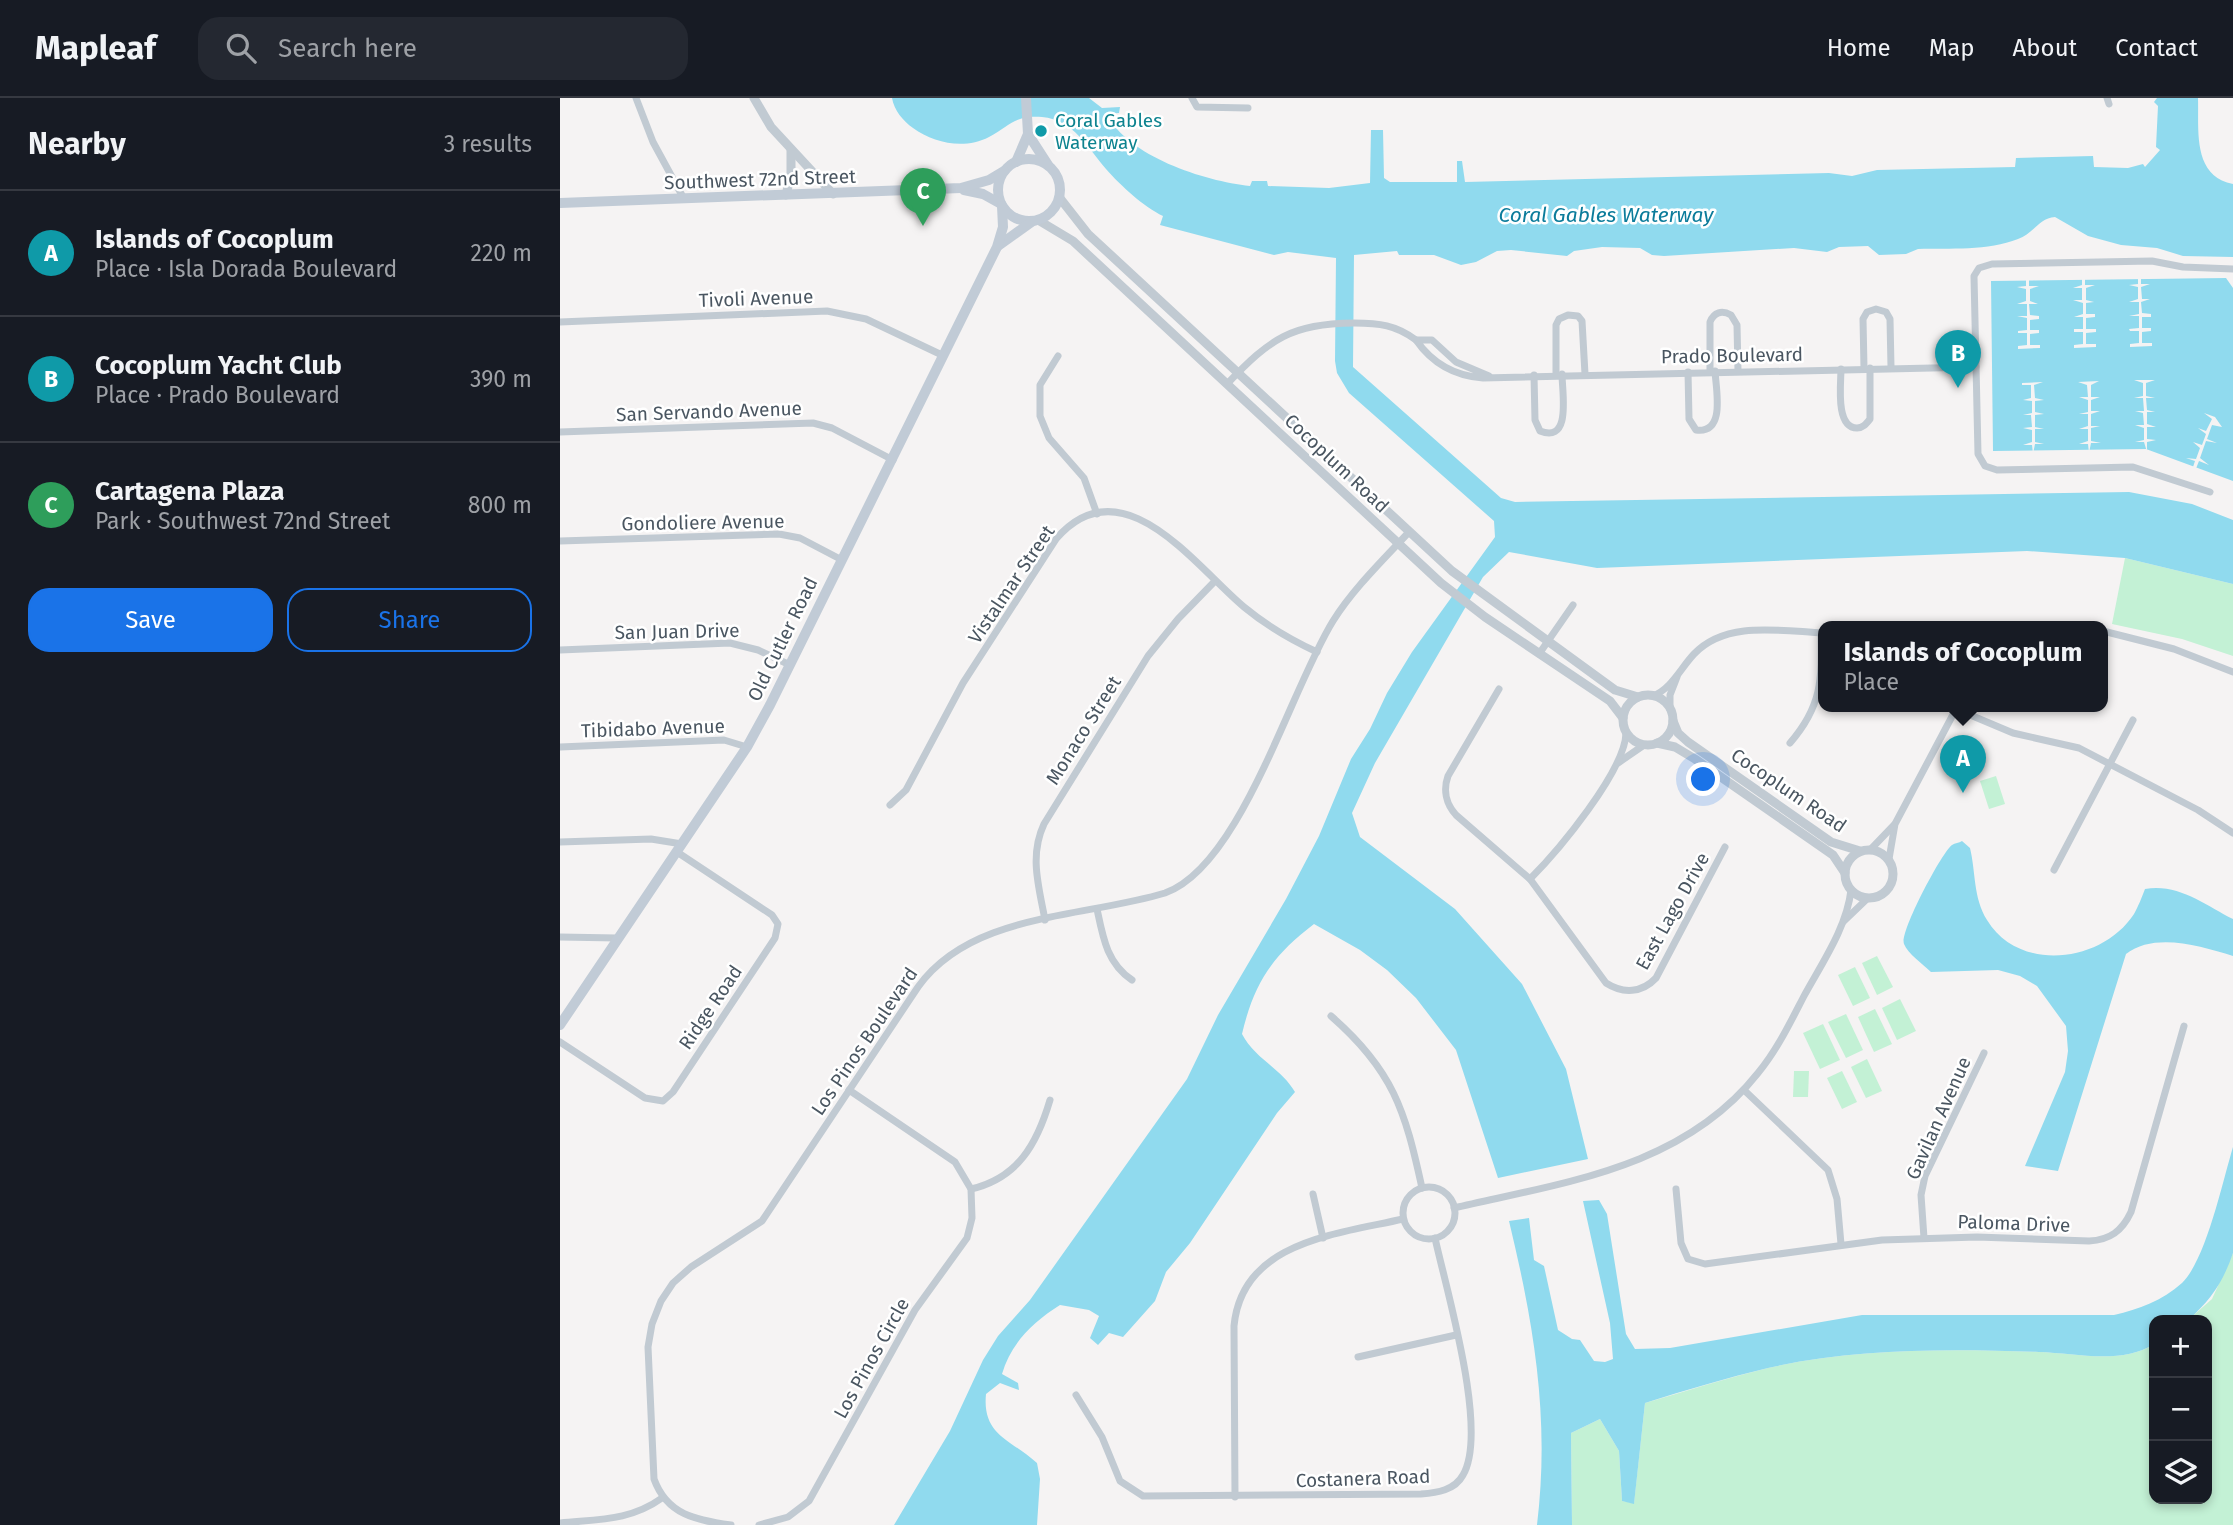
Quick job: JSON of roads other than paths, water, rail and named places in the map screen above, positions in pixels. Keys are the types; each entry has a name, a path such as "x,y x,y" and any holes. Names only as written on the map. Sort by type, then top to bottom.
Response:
{"main road":[{"path":"1016,162 1027,129 1026,98"},
{"path":"1027,129 1047,158 1059,182 1059,197 1051,212 1036,220 1014,217 1002,205 998,189 1004,171 1016,162 1031,159 1049,166"},
{"name":"Southwest 72nd Street","path":"560,202 961,188 983,183 1004,171"},
{"name":"Southwest 72nd Street","path":"961,188 983,194 1002,205"},
{"name":"Old Cutler Road","path":"560,1025 747,747 893,460 997,247 1003,227 1002,205"},
{"name":"Old Cutler Road","path":"997,247 1036,220"}],"street":[{"path":"636,98 657,150 684,199"},
{"path":"754,98 771,127 833,194"},
{"path":"1192,98 1197,107 1248,108"},
{"path":"786,195 791,174 791,150"},
{"name":"Cocoplum Road","path":"1059,197 1077,223 1452,571 1615,690 1638,697 1653,696"},
{"name":"Cocoplum Road","path":"1036,220 1073,241 1441,583 1469,606 1610,701 1623,718"},
{"path":"2210,492 2133,467 1989,468 1978,454 1974,280 1982,266 2152,261 2183,267 2233,269"},
{"path":"1841,369 1843,418 1847,425 1856,428 1866,425 1870,416 1863,318 1867,312 1876,309 1886,312 1890,319 1891,368"},
{"name":"Tivoli Avenue","path":"560,321 827,312 866,318 944,356"},
{"path":"1688,372 1690,422 1696,430 1704,431 1711,428 1716,421 1710,322 1713,316 1722,312 1731,314 1736,322 1738,370"},
{"path":"1534,375 1536,424 1540,431 1550,434 1557,431 1562,423 1556,326 1559,319 1568,315 1578,316 1582,321 1585,374"},
{"name":"Prado Boulevard","path":"1227,384 1287,334 1322,324 1365,323 1399,328 1416,340 1424,352 1454,373 1476,377 1976,367"},
{"name":"Prado Boulevard","path":"1416,340 1432,340 1456,362 1489,376"},
{"path":"1058,356 1040,385 1040,416 1049,438 1084,478 1097,514 1124,514 1147,521 1261,620 1317,652"},
{"name":"San Servando Avenue","path":"560,432 813,423 832,428 893,460"},
{"name":"Vistalmar Street","path":"890,805 906,790 963,683 1056,539 1072,525 1097,514"},
{"name":"Los Pinos Boulevard","path":"662,1498 652,1467 648,1361 650,1331 657,1309 669,1287 685,1271 762,1221 937,964 958,947 984,934 1175,889 1193,878 1213,858 1238,815 1317,652 1348,600 1409,532"},
{"name":"Gondoliere Avenue","path":"560,541 779,534 800,538 842,560"},
{"name":"Monaco Street","path":"1045,920 1035,862 1037,842 1044,824 1149,656 1178,619 1216,581"},
{"path":"1539,654 1573,605"},
{"path":"2108,632 2174,649 2233,672"},
{"path":"1670,709 1653,696 1663,691 1677,677 1700,648 1731,633 1818,633"},
{"name":"San Juan Drive","path":"560,650 730,643 751,647 790,665"},
{"path":"1670,709 1670,695 1677,677"},
{"path":"1499,689 1448,776 1446,797 1456,815 1530,879 1565,839 1618,763 1626,733 1623,718 1628,706 1638,697"},
{"path":"1790,743 1809,719 1818,699"},
{"name":"Cocoplum Road","path":"1670,709 1678,733 1688,742 1832,842 1860,851"},
{"path":"1454,1208 1575,1180 1647,1158 1691,1135 1744,1090 1780,1041 1844,921 1850,890 1844,873 1849,860 1860,851 1871,849 1895,824 1954,712"},
{"path":"1965,712 2005,731 2059,741 2110,763 2198,810 2233,833"},
{"path":"2054,870 2133,720"},
{"path":"1618,763 1644,745 1657,743 1668,734 1673,721"},
{"path":"1626,733 1644,745"},
{"name":"Tibidabo Avenue","path":"560,747 724,740 747,747"},
{"name":"Cocoplum Road","path":"1657,743 1670,745 1695,759 1833,855 1844,873"},
{"path":"1850,890 1868,898 1875,898 1889,889 1894,874 1889,859 1895,824"},
{"path":"560,842 651,839 679,848"},
{"name":"East Lago Drive","path":"1530,879 1602,979 1620,990 1636,990 1651,983 1660,972 1726,847"},
{"name":"Ridge Road","path":"560,1042 641,1096 660,1102 673,1092 775,938 778,925 768,912 679,848"},
{"path":"1871,849 1889,859"},
{"path":"1844,921 1868,898"},
{"path":"1097,909 1111,961 1118,971 1132,981"},
{"path":"560,937 617,937"},
{"path":"1331,1016 1372,1056 1392,1088 1407,1123 1422,1188"},
{"name":"Paloma Drive","path":"1676,1189 1682,1250 1692,1261 1717,1264 1841,1244 1977,1237 2089,1241 2115,1234 2131,1212 2184,1026"},
{"name":"Gavilan Avenue","path":"1924,1238 1921,1195 1925,1176 1984,1053"},
{"path":"849,1090 948,1156 963,1171 971,1189 999,1180 1018,1166 1040,1131 1050,1100"},
{"path":"1744,1090 1828,1170 1837,1199 1841,1244"},
{"path":"1422,1188 1439,1189 1446,1194 1454,1208 1451,1227 1435,1238 1418,1237 1406,1226 1405,1203 1422,1188"},
{"name":"Los Pinos Circle","path":"763,1524 794,1514 815,1492 912,1315 968,1235 973,1206 971,1189"},
{"path":"1313,1194 1323,1238"},
{"path":"1235,1497 1233,1355 1238,1305 1256,1274 1272,1258 1297,1245 1404,1219"},
{"name":"Costanera Road","path":"1076,1395 1105,1443 1116,1475 1129,1489 1143,1496 1158,1498 1430,1493 1457,1483 1466,1468 1471,1437 1467,1387 1435,1238"},
{"path":"1358,1357 1457,1335"},
{"path":"560,1523 622,1518 638,1513 662,1498 678,1511 731,1525"}],"water":[{"path":"892,98 1089,98 1102,108 1120,107 1119,113 1107,114 1117,129 1131,142 1149,154 1190,172 1250,186 1252,181 1267,181 1268,186 1329,188 1370,183 1371,130 1383,130 1384,178 1390,182 1457,182 1457,161 1462,161 1465,182 1829,173 1852,176 1877,170 2015,167 2016,158 2093,156 2094,167 2128,168 2143,164 2145,167 2160,150 2156,147 2158,106 2154,102 2157,98 2198,98 2200,150 2204,162 2210,172 2233,184 2233,257 2183,256 2157,248 2121,245 2088,236 2055,217 2045,220 2023,237 2006,243 1969,248 1918,249 1906,254 1879,255 1868,246 1839,247 1827,252 1794,248 1664,256 1652,255 1640,248 1602,247 1574,251 1567,256 1497,251 1476,262 1461,265 1434,255 1399,255 1397,251 1354,255 1353,367 1501,498 1515,502 2129,492 2192,504 2233,520 2233,584 2125,558 2027,551 1597,568 1509,552 1483,577 1375,763 1352,813 1360,837 1455,909 1522,984 1566,1069 1588,1159 1498,1178 1456,1050 1416,998 1387,970 1360,950 1314,924 1276,959 1267,972 1252,1000 1242,1034 1247,1043 1283,1076 1295,1092 1277,1113 1190,1243 1166,1272 1155,1301 1123,1337 1109,1333 1098,1345 1090,1338 1099,1316 1089,1310 1060,1305 1024,1334 1006,1363 1002,1374 1018,1383 1019,1390 1000,1383 986,1394 988,1419 993,1428 1037,1463 1040,1479 1037,1525 894,1525 950,1431 983,1360 998,1336 1030,1300 1187,1079 1218,1015 1286,899 1319,836 1351,759 1370,729 1387,693 1412,652 1495,537 1494,521 1349,393 1337,373 1335,361 1336,258 1288,252 1274,255 1160,225 1163,216 1126,189 1079,136 1063,123 1053,119 1025,118 979,141 950,143 930,138 909,125 902,119"},
{"path":"2226,278 2233,288 2233,481 2146,449 1993,451 1991,281"},
{"path":"1962,841 1970,848 1977,894 1987,920 2001,937 2019,948 2039,954 2060,955 2082,951 2102,943 2120,930 2134,914 2145,889 2180,892 2233,919 2233,956 2192,945 2164,942 2138,947 2126,954 2058,1171 2025,1166 2065,1072 2068,1051 2066,1026 2037,986 2020,976 1998,970 1931,972 1904,944 1908,925 1931,876 1952,845"},
{"path":"2233,1147 2233,1253 2229,1263 2215,1290 2193,1315 2149,1315 2149,1346 2113,1356 1971,1350 1869,1353 1801,1361 1691,1389 1645,1403 1634,1504 1622,1501 1619,1451 1600,1419 1571,1433 1572,1525 1537,1525 1542,1447 1537,1372 1526,1297 1509,1221 1529,1218 1534,1260 1544,1266 1558,1330 1572,1339 1580,1340 1594,1361 1605,1362 1613,1359 1610,1323 1583,1201 1599,1200 1607,1214 1626,1334 1635,1349 1670,1348 1862,1315 2114,1315 2158,1299 2182,1283 2199,1257"}],"place":[{"name":"Coral Gables Waterway","path":"1041,131"},
{"name":"Cartagena Plaza","path":"923,226"},
{"name":"Cocoplum Yacht Club","path":"1958,388"},
{"name":"Islands of Cocoplum","path":"1963,793"}]}
